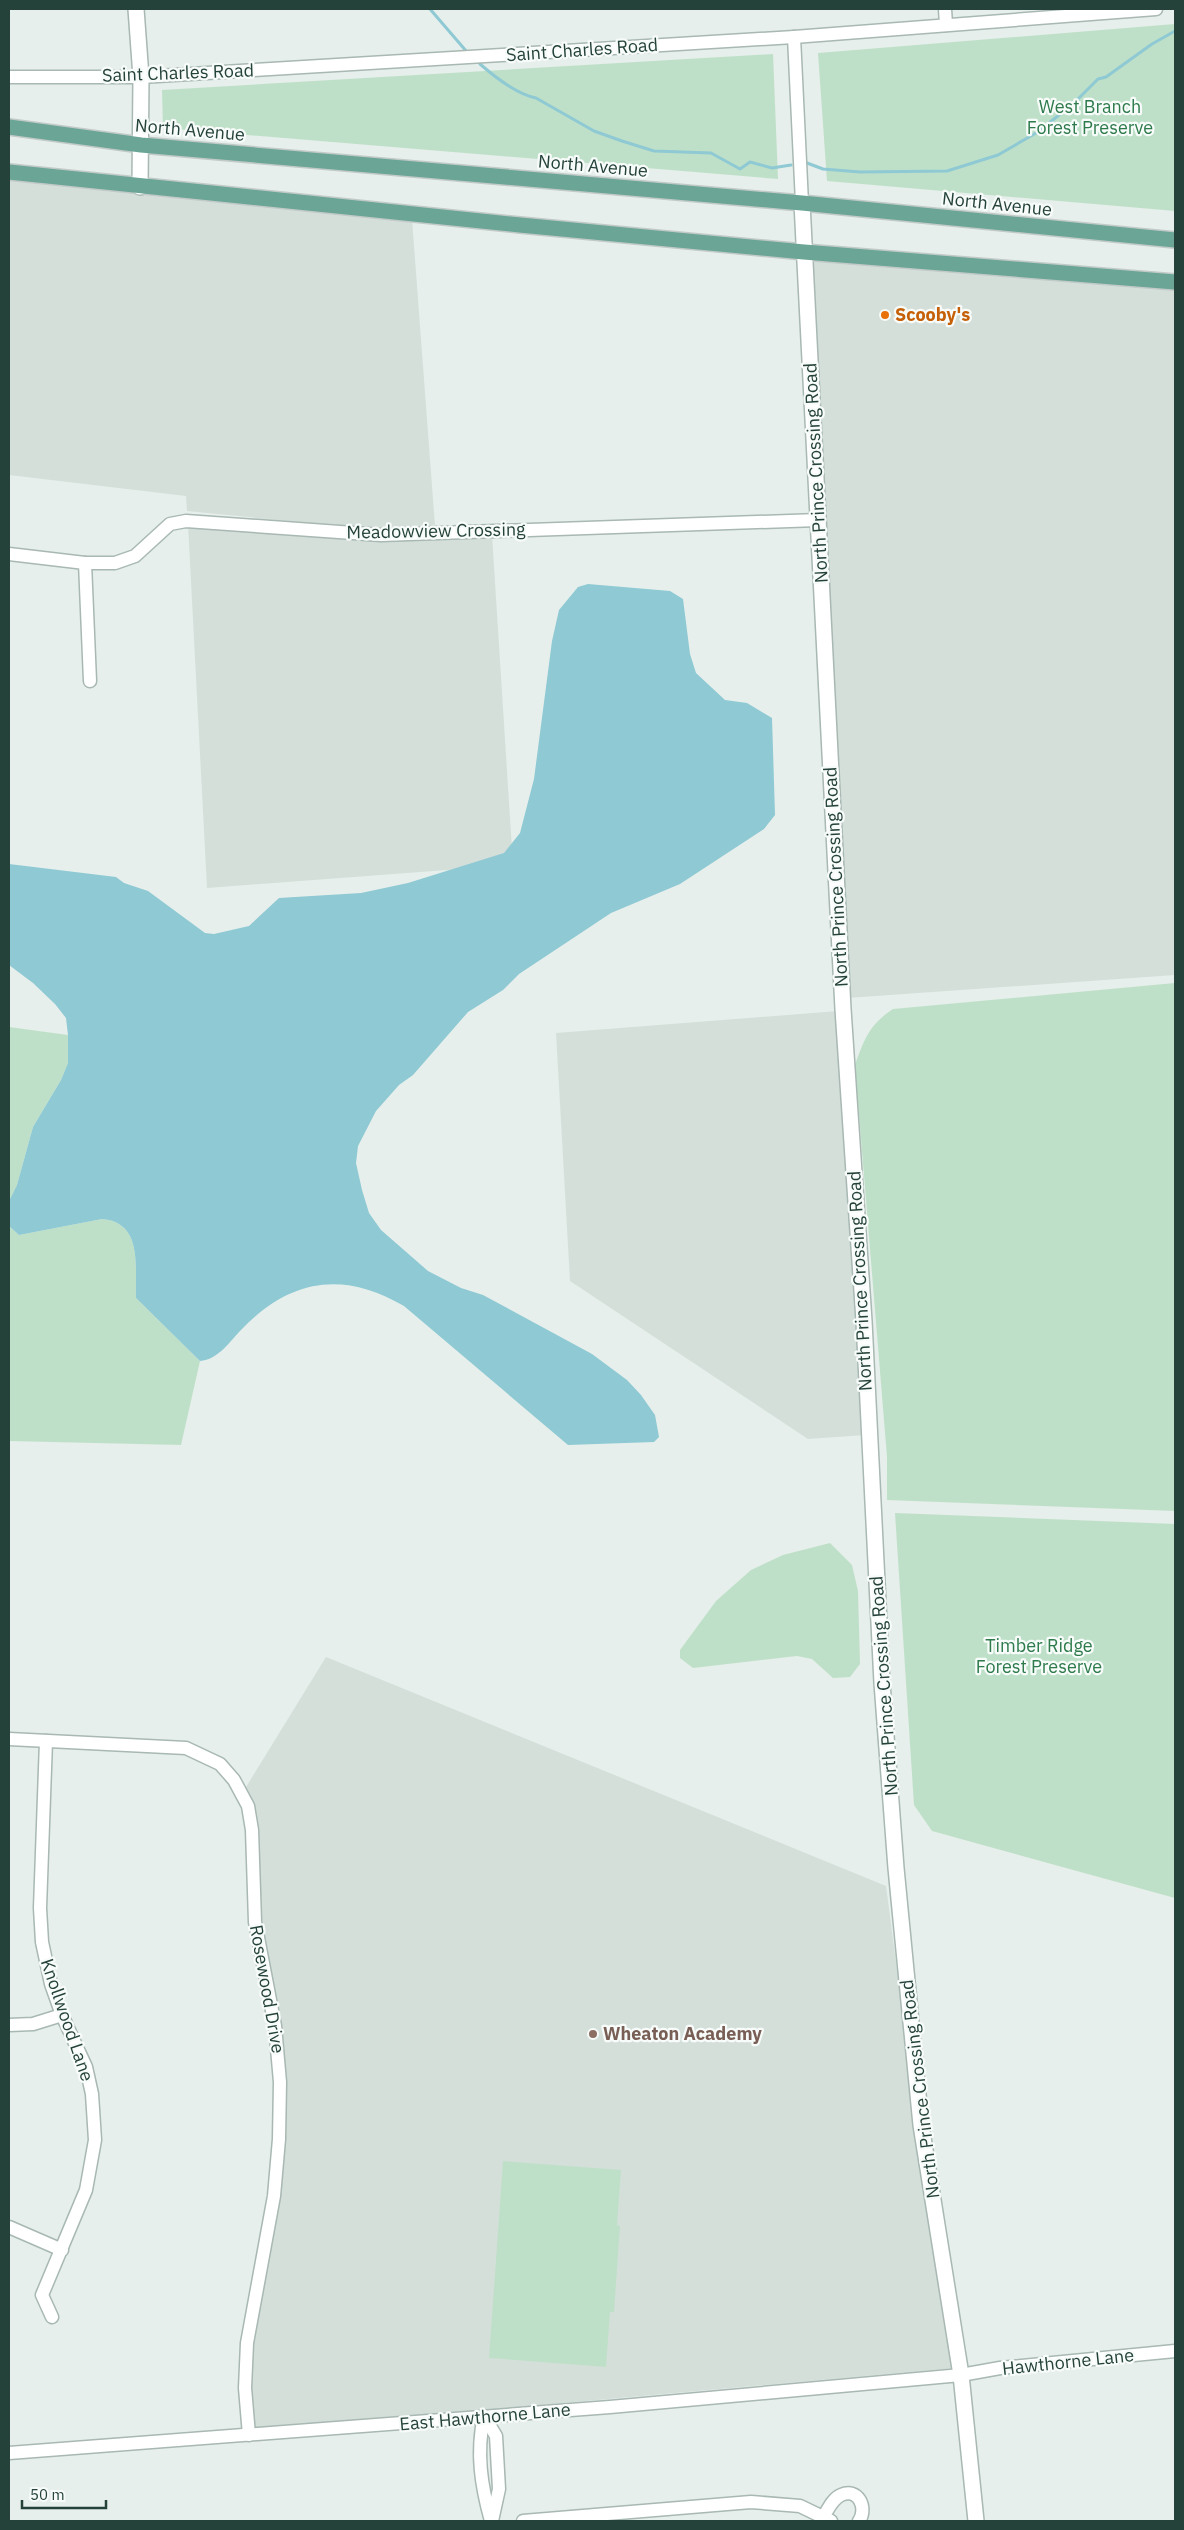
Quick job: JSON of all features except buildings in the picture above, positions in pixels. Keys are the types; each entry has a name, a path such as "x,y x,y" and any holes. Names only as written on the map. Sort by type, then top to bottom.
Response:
{"main road":[{"name":"North Avenue","path":"9,127 141,145 802,203 1175,240"},
{"path":"9,172 804,252 1175,282"}],"street":[{"path":"136,9 141,77 140,186"},
{"path":"945,9 946,25"},
{"name":"Saint Charles Road","path":"9,76 141,77 794,37 1156,9"},
{"name":"North Prince Crossing Road","path":"794,37 843,1009 864,1327 882,1684 898,1887 921,2125 961,2375 976,2521"},
{"name":"Meadowview Crossing","path":"9,554 85,563 115,563 135,556 170,524 186,521 381,535 818,520"},
{"path":"85,563 90,681"},
{"name":"Rosewood Drive","path":"9,1739 186,1748 220,1764 234,1780 248,1806 252,1830 255,1922 275,2026 280,2082 279,2139 274,2196 247,2343 245,2388 249,2435"},
{"name":"Knollwood Lane","path":"46,1741 41,1923 46,1965 62,2015 86,2067 92,2094 95,2124 94,2153 90,2178 42,2295 52,2317"},
{"path":"9,2025 33,2024 62,2015"},
{"path":"9,2227 62,2250"},
{"name":"Hawthorne Lane","path":"961,2375 1000,2368 1175,2351"},
{"name":"East Hawthorne Lane","path":"9,2452 484,2416 961,2375"},
{"path":"484,2416 496,2436 499,2489 491,2521"},
{"path":"523,2521 751,2502 800,2506 827,2519 836,2498 847,2494 853,2495 862,2502 864,2511 859,2521"}],"shaded area":[{"path":"9,178 412,219 435,526 368,529 187,511 186,496 9,475"},
{"path":"808,257 1175,286 1175,975 847,998"},
{"path":"188,524 360,541 492,535 513,865 207,888"},
{"path":"838,1011 865,1435 808,1439 570,1281 556,1033"},
{"name":"Wheaton Academy","path":"326,1657 886,1886 918,2130 954,2368 253,2431 248,2382 253,2325 282,2144 263,1948 256,1839 246,1787"}],"green space":[{"name":"West Branch Forest Preserve","path":"1175,24 1175,211 827,181 818,53"},
{"path":"773,54 778,179 163,128 162,90"},
{"path":"1175,983 1175,1511 887,1500 887,1457 855,1065 869,1033 878,1021 893,1009"},
{"path":"9,1027 68,1035 68,1063 61,1080 33,1127 17,1185 9,1201"},
{"path":"102,1219 115,1222 124,1228 131,1237 136,1260 136,1298 200,1361 181,1445 9,1441 9,1226 19,1235"},
{"name":"Timber Ridge Forest Preserve","path":"895,1513 1175,1524 1175,1898 932,1831 914,1805"},
{"path":"830,1543 852,1565 858,1591 860,1664 850,1677 833,1678 812,1659 797,1656 693,1668 680,1658 680,1650 716,1601 751,1570 783,1555"},
{"path":"503,2161 621,2170 617,2225 620,2226 614,2312 610,2312 606,2367 489,2358"}],"water":[{"path":"588,584 670,591 683,599 690,654 696,673 725,700 747,703 772,718 775,815 764,829 680,884 611,913 519,974 503,990 468,1012 413,1075 399,1085 376,1111 358,1146 356,1163 369,1213 381,1230 428,1271 461,1288 483,1295 592,1354 627,1380 641,1395 655,1415 659,1437 654,1442 568,1445 404,1306 360,1287 339,1284 318,1285 298,1290 279,1299 260,1312 218,1354 200,1361 136,1298 136,1260 134,1248 131,1237 124,1228 115,1222 102,1219 19,1235 9,1226 9,1201 17,1185 33,1127 61,1080 68,1063 68,1035 66,1018 55,1004 33,983 9,965 9,864 116,877 124,883 148,891 205,933 214,934 249,926 279,898 361,893 408,883 504,853 520,833 534,779 552,641 559,610 578,587"}],"waterway":[{"path":"430,9 467,52"},
{"path":"807,163 823,169 860,172 947,171 998,155 1036,133 1072,105 1098,79 1106,77 1152,44 1175,31"},
{"path":"480,64 499,80 521,93 536,98 594,131 622,141 654,151 711,153 740,169 750,162 772,168 791,165"}],"place":[{"name":"Scooby's","path":"885,315"},
{"name":"Wheaton Academy","path":"593,2034"}]}
